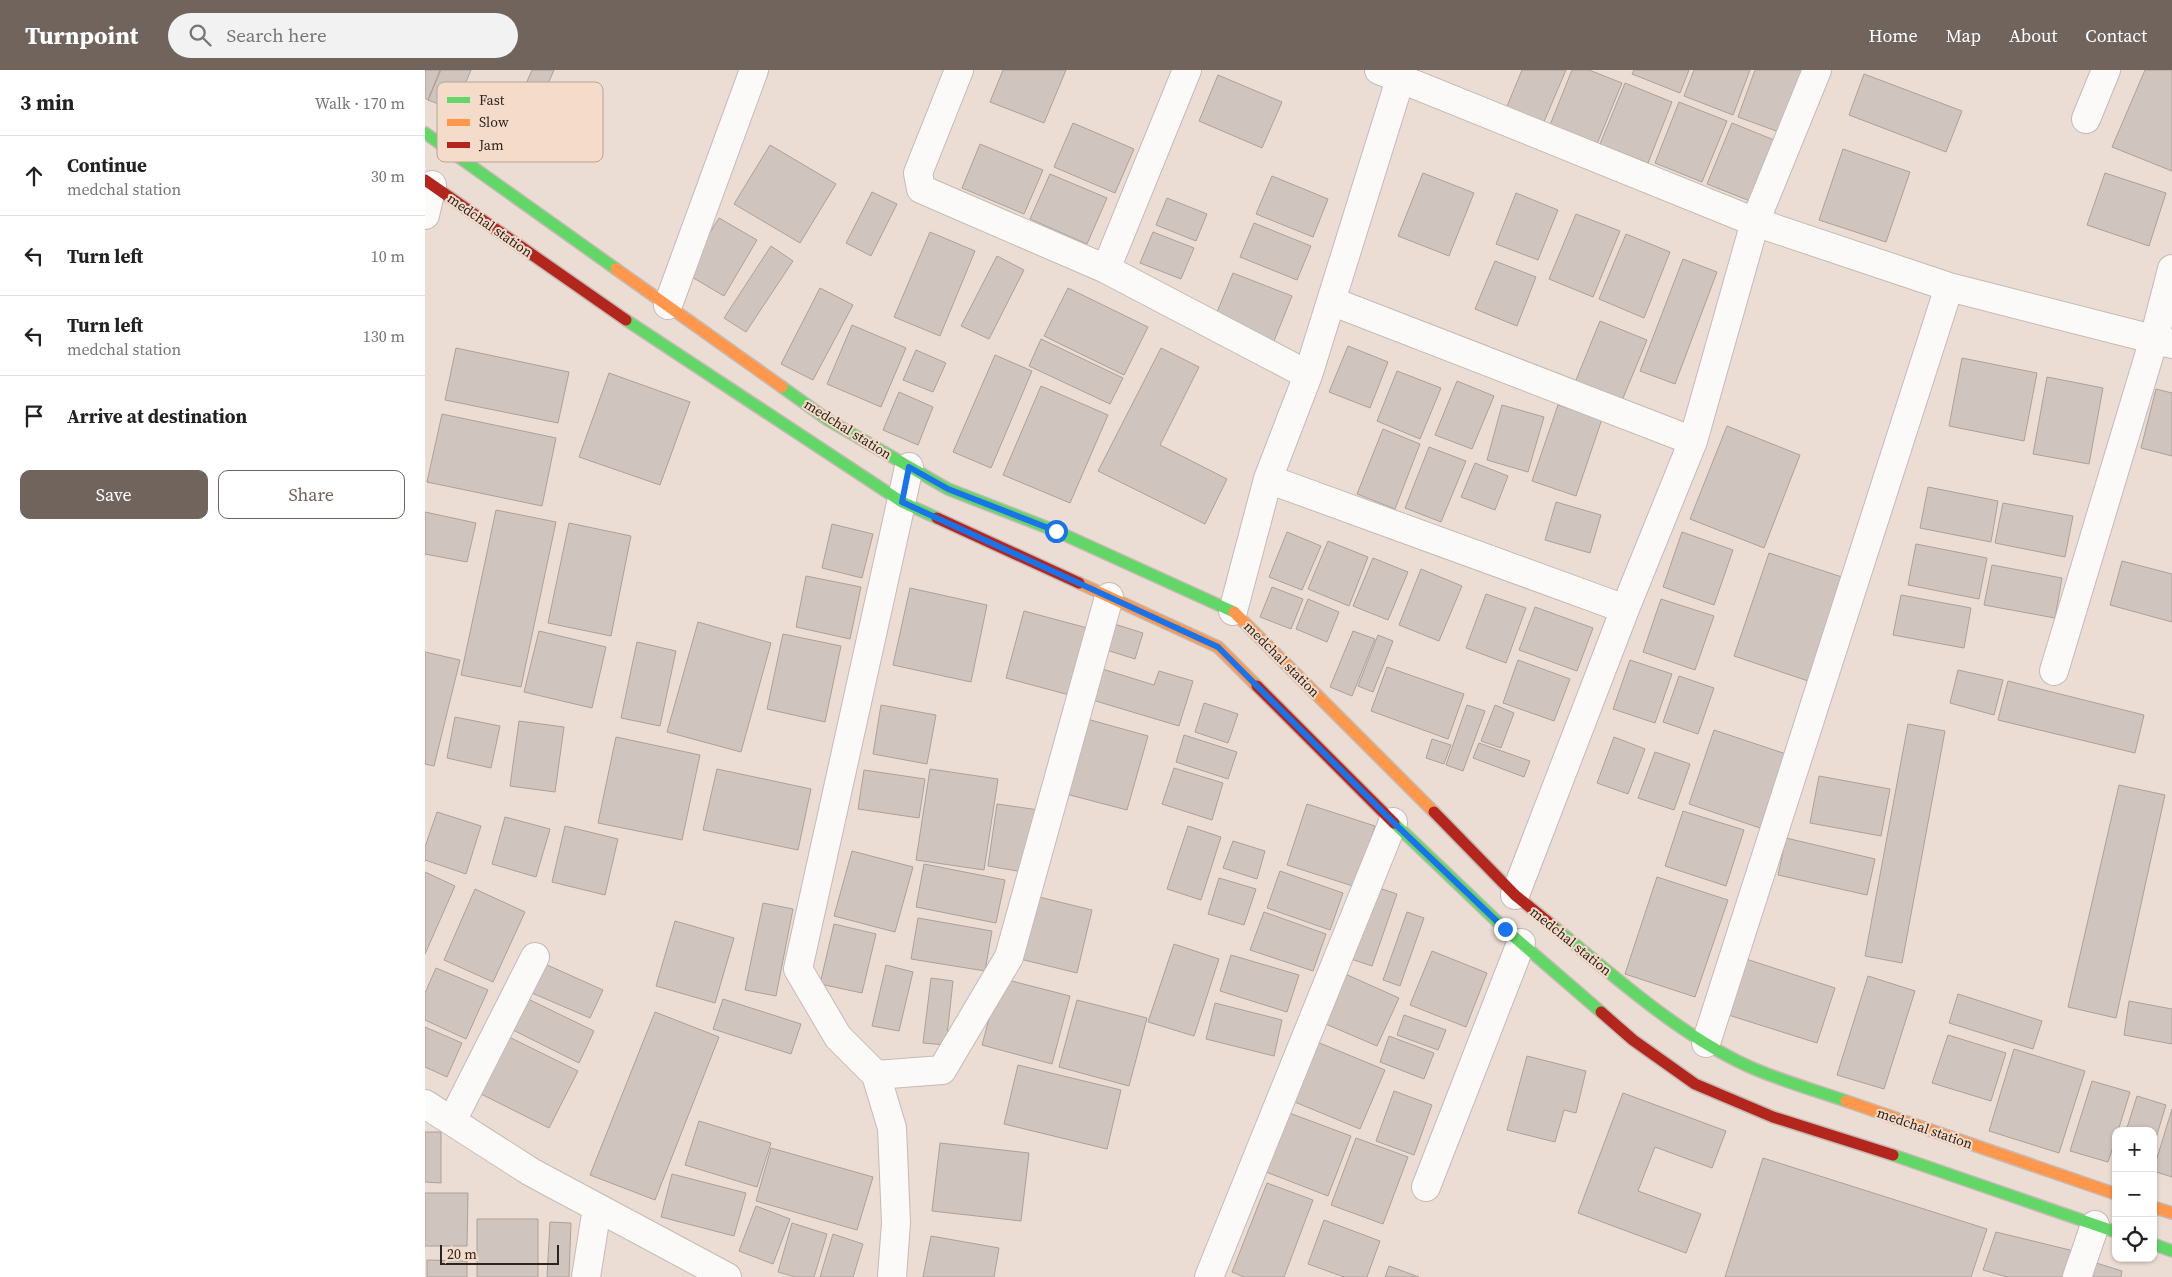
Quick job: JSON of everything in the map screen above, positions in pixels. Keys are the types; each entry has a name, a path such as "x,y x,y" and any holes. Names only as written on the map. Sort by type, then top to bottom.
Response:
{"street":[{"path":"668,305 754,70"},
{"path":"959,70 918,173 921,189 1106,269 1308,375"},
{"path":"1106,269 1187,70"},
{"path":"1515,895 1625,609 1693,441 1755,222 1817,70"},
{"path":"2086,119 2106,70"},
{"path":"1233,611 1268,480 1308,375 1331,301 1393,73 1755,222 1949,287 2163,342"},
{"name":"medchal station","path":"425,134 437,142"},
{"name":"medchal station","path":"465,162 828,420 948,489 1056,531 1233,611 1411,788 1515,895 1646,1002 1705,1043 1756,1070 2112,1193"},
{"path":"425,215 428,183"},
{"name":"medchal station","path":"428,183 656,341 902,502 1218,647 1393,822 1521,943 1633,1040 1695,1084 1773,1117 1854,1141 2105,1228"},
{"path":"2054,671 2163,342 2172,269"},
{"path":"1705,1043 1949,287"},
{"path":"1331,301 1693,441"},
{"path":"891,1277 896,1223 892,1128 876,1075 839,1037 798,969 909,467"},
{"path":"1268,480 1625,609"},
{"path":"876,1075 942,1070 1009,958 1109,597"},
{"path":"1209,1277 1393,822"},
{"path":"1425,1187 1521,943"},
{"path":"452,1121 535,958"},
{"path":"425,1104 531,1172 727,1277"},
{"path":"586,1277 597,1208"},
{"path":"2157,1208 2172,1213"},
{"path":"2077,1277 2105,1228"},
{"path":"2157,1245 2172,1251"}],"building":[{"path":"425,70 440,70 428,100 425,98"},
{"path":"441,70 471,70 466,82 437,82 437,103 428,100"},
{"path":"532,70 554,70 549,82 527,82"},
{"path":"1003,70 1066,70 1044,123 990,102"},
{"path":"1522,70 1566,70 1540,131 1503,116"},
{"path":"1572,70 1589,70 1622,83 1597,144 1550,125"},
{"path":"1634,70 1689,70 1680,93 1632,74"},
{"path":"1694,70 1750,70 1733,115 1684,96"},
{"path":"1755,70 1805,70 1787,135 1738,117"},
{"path":"2145,70 2172,70 2172,171 2112,147"},
{"path":"1864,74 1962,111 1946,152 1849,115"},
{"path":"1218,75 1282,102 1262,148 1199,121"},
{"path":"1625,83 1672,102 1648,163 1600,144"},
{"path":"1679,102 1727,121 1702,182 1655,163"},
{"path":"1073,123 1134,149 1115,193 1054,167"},
{"path":"1732,123 1779,142 1755,203 1707,184"},
{"path":"980,144 1043,170 1024,214 962,188"},
{"path":"770,145 836,184 800,243 734,204"},
{"path":"1843,149 1910,172 1886,242 1819,220"},
{"path":"1423,173 1474,193 1449,256 1398,236"},
{"path":"2105,173 2166,193 2149,246 2087,225"},
{"path":"1050,174 1107,198 1087,244 1030,219"},
{"path":"1272,176 1328,199 1313,237 1256,214"},
{"path":"872,192 897,204 871,256 846,243"},
{"path":"1516,193 1558,210 1538,260 1496,244"},
{"path":"1167,198 1207,214 1196,241 1156,225"},
{"path":"1576,214 1620,231 1593,297 1549,279"},
{"path":"719,218 757,240 724,296 685,273"},
{"path":"1254,223 1311,246 1297,280 1240,257"},
{"path":"930,232 975,251 940,336 894,317"},
{"path":"1153,232 1194,248 1181,279 1140,263"},
{"path":"1626,234 1670,252 1644,318 1599,299"},
{"path":"771,246 793,261 746,332 724,318"},
{"path":"997,256 1024,270 989,339 961,326"},
{"path":"1683,259 1717,272 1675,384 1640,371"},
{"path":"1495,261 1536,277 1517,326 1475,309"},
{"path":"1233,273 1292,296 1274,341 1215,317"},
{"path":"820,288 853,305 813,380 781,364"},
{"path":"1068,288 1148,327 1124,375 1044,336"},
{"path":"1600,321 1647,340 1621,403 1574,385"},
{"path":"852,325 906,348 881,407 827,384"},
{"path":"1041,339 1123,378 1110,404 1029,366"},
{"path":"1348,346 1388,362 1370,408 1329,392"},
{"path":"456,348 569,372 558,423 445,400"},
{"path":"1161,348 1199,367 1160,445 1227,479 1205,524 1098,471"},
{"path":"916,350 946,363 933,392 903,380"},
{"path":"995,355 1032,371 991,468 953,452"},
{"path":"1962,358 2037,373 2024,441 1949,426"},
{"path":"1397,371 1441,388 1420,439 1377,421"},
{"path":"609,373 690,402 660,485 579,457"},
{"path":"2047,377 2103,388 2089,464 2033,454"},
{"path":"1457,381 1494,396 1472,449 1435,435"},
{"path":"1041,386 1108,415 1070,503 1003,475"},
{"path":"2156,389 2172,393 2172,456 2141,448"},
{"path":"899,392 933,407 918,445 883,430"},
{"path":"1502,405 1544,417 1528,472 1487,460"},
{"path":"1558,405 1602,419 1576,496 1532,481"},
{"path":"442,414 556,438 542,506 427,482"},
{"path":"1727,426 1800,455 1764,548 1690,519"},
{"path":"1383,429 1420,444 1395,509 1357,494"},
{"path":"1429,447 1466,461 1441,522 1405,508"},
{"path":"1475,463 1508,476 1495,510 1461,497"},
{"path":"1928,487 1998,501 1991,542 1920,528"},
{"path":"1556,502 1601,515 1590,553 1545,540"},
{"path":"2003,503 2073,516 2065,557 1995,543"},
{"path":"496,510 556,522 521,687 461,675"},
{"path":"425,512 476,523 467,562 425,554"},
{"path":"569,523 631,536 611,636 548,623"},
{"path":"832,524 873,534 862,578 822,568"},
{"path":"1287,532 1321,546 1302,590 1269,577"},
{"path":"1682,532 1733,550 1714,605 1663,587"},
{"path":"1328,541 1368,557 1349,606 1308,589"},
{"path":"1916,544 1987,558 1979,599 1908,585"},
{"path":"1769,553 1851,580 1817,684 1734,656"},
{"path":"1373,558 1408,572 1388,620 1353,606"},
{"path":"2122,561 2172,574 2172,622 2110,605"},
{"path":"1992,565 2062,578 2055,618 1984,605"},
{"path":"1421,569 1462,586 1439,641 1399,625"},
{"path":"806,576 861,587 850,639 796,627"},
{"path":"1272,587 1303,599 1291,629 1260,617"},
{"path":"910,588 987,605 971,682 893,665"},
{"path":"1486,594 1526,608 1506,663 1466,648"},
{"path":"1901,595 1971,608 1964,648 1893,635"},
{"path":"1308,599 1339,612 1327,642 1296,629"},
{"path":"1661,599 1714,616 1695,670 1643,652"},
{"path":"1535,607 1593,628 1577,671 1519,650"},
{"path":"1024,611 1091,629 1073,696 1006,678"},
{"path":"698,622 771,643 741,752 667,732"},
{"path":"1108,622 1143,633 1135,659 1100,648"},
{"path":"539,631 606,647 592,708 524,692"},
{"path":"1353,631 1375,639 1352,696 1330,687"},
{"path":"783,634 841,646 825,722 767,709"},
{"path":"1378,635 1393,641 1373,692 1358,686"},
{"path":"637,642 676,651 660,726 621,718"},
{"path":"425,652 460,660 434,766 425,764"},
{"path":"1518,660 1570,679 1554,721 1503,703"},
{"path":"1630,660 1672,674 1655,723 1613,709"},
{"path":"1387,667 1464,694 1448,739 1371,711"},
{"path":"1099,668 1154,685 1159,671 1193,681 1179,726 1089,699"},
{"path":"1958,670 2003,680 1994,715 1950,703"},
{"path":"1679,676 1714,688 1698,734 1663,722"},
{"path":"2008,681 2144,715 2135,753 1998,720"},
{"path":"1204,703 1238,714 1228,743 1195,732"},
{"path":"881,705 936,715 927,764 873,754"},
{"path":"1467,705 1485,711 1463,771 1446,765"},
{"path":"1495,705 1514,713 1501,748 1481,741"},
{"path":"455,717 500,726 491,768 447,758"},
{"path":"1087,719 1148,736 1127,810 1066,794"},
{"path":"519,721 564,727 555,792 510,786"},
{"path":"1908,724 1945,731 1902,963 1865,956"},
{"path":"1714,730 1786,754 1760,828 1689,804"},
{"path":"1184,735 1237,752 1228,779 1176,762"},
{"path":"616,737 700,755 682,840 598,823"},
{"path":"1614,737 1645,749 1628,794 1597,783"},
{"path":"1432,739 1451,745 1444,764 1426,758"},
{"path":"1479,743 1530,761 1524,777 1473,758"},
{"path":"1655,752 1690,764 1674,810 1638,798"},
{"path":"1174,768 1223,783 1212,820 1162,804"},
{"path":"717,769 811,789 798,850 703,830"},
{"path":"930,769 998,779 984,870 916,860"},
{"path":"864,770 925,779 919,818 858,809"},
{"path":"1819,776 1890,789 1881,836 1810,823"},
{"path":"2119,785 2165,795 2116,1018 2068,1007"},
{"path":"997,804 1039,810 1029,873 988,866"},
{"path":"1307,804 1375,826 1356,887 1287,865"},
{"path":"1683,811 1744,830 1726,886 1665,866"},
{"path":"437,812 481,826 466,874 425,860 425,847"},
{"path":"505,817 550,829 536,877 492,864"},
{"path":"565,826 618,839 605,895 552,882"},
{"path":"1188,826 1221,837 1201,900 1167,889"},
{"path":"1786,838 1875,859 1867,895 1778,875"},
{"path":"1233,841 1265,851 1257,879 1223,868"},
{"path":"852,851 913,867 895,932 834,916"},
{"path":"924,864 1005,880 996,923 916,907"},
{"path":"1280,871 1343,893 1330,930 1267,908"},
{"path":"425,872 455,886 425,954"},
{"path":"1657,877 1728,900 1695,997 1625,974"},
{"path":"1219,878 1256,889 1244,925 1208,914"},
{"path":"1370,885 1397,894 1372,966 1345,957"},
{"path":"475,889 525,912 493,982 444,960"},
{"path":"1031,895 1092,910 1077,973 1016,958"},
{"path":"763,903 793,909 776,996 745,990"},
{"path":"1264,912 1326,934 1313,971 1250,950"},
{"path":"1407,912 1424,918 1400,986 1383,980"},
{"path":"918,918 992,931 985,971 911,959"},
{"path":"675,921 734,938 715,1003 656,986"},
{"path":"834,924 876,934 862,993 820,984"},
{"path":"1174,944 1219,959 1194,1036 1148,1022"},
{"path":"1432,951 1487,973 1466,1027 1410,1005"},
{"path":"1231,955 1299,975 1287,1012 1220,991"},
{"path":"1740,957 1835,988 1817,1043 1722,1013"},
{"path":"545,964 603,990 590,1018 532,993"},
{"path":"886,965 913,972 899,1031 872,1026"},
{"path":"436,968 488,990 466,1039 425,1020 425,993"},
{"path":"1343,973 1399,998 1377,1046 1321,1022"},
{"path":"1868,976 1915,991 1884,1089 1837,1075"},
{"path":"931,978 953,981 946,1045 923,1043"},
{"path":"1000,978 1070,996 1052,1064 982,1045"},
{"path":"1958,994 2042,1021 2033,1049 1949,1023"},
{"path":"526,998 594,1031 579,1063 511,1029"},
{"path":"723,999 801,1024 791,1054 713,1029"},
{"path":"1077,1000 1147,1018 1129,1086 1059,1067"},
{"path":"2129,1001 2172,1009 2172,1044 2124,1035"},
{"path":"1215,1003 1282,1020 1274,1056 1206,1039"},
{"path":"655,1012 719,1037 655,1200 590,1175"},
{"path":"1404,1015 1446,1030 1438,1050 1397,1035"},
{"path":"425,1027 462,1043 447,1077 425,1067"},
{"path":"505,1035 578,1071 549,1128 477,1092"},
{"path":"1948,1035 2006,1053 1991,1101 1932,1083"},
{"path":"1389,1036 1434,1053 1424,1079 1380,1062"},
{"path":"1310,1039 1385,1070 1360,1129 1285,1098"},
{"path":"2014,1049 2085,1071 2059,1153 1989,1131"},
{"path":"1527,1056 1586,1071 1576,1113 1564,1110 1555,1142 1507,1130"},
{"path":"1018,1065 1121,1090 1107,1149 1004,1124"},
{"path":"2092,1081 2130,1092 2119,1127 2112,1127 2112,1150 2108,1162 2070,1151"},
{"path":"1394,1091 1432,1105 1414,1155 1376,1141"},
{"path":"1623,1093 1726,1131 1712,1168 1655,1147 1638,1191 1701,1214 1686,1253 1578,1213"},
{"path":"2137,1096 2166,1105 2157,1135 2157,1127 2127,1127"},
{"path":"2172,1109 2172,1177 2157,1172 2157,1158"},
{"path":"1284,1111 1351,1136 1328,1196 1261,1170"},
{"path":"699,1121 771,1143 757,1187 685,1165"},
{"path":"425,1132 441,1132 441,1183 425,1182"},
{"path":"1356,1138 1408,1157 1383,1224 1331,1205"},
{"path":"940,1143 1029,1153 1021,1221 932,1211"},
{"path":"771,1148 873,1177 857,1230 756,1201"},
{"path":"1763,1158 1987,1229 1971,1277 1725,1277"},
{"path":"672,1174 746,1193 734,1236 661,1217"},
{"path":"1267,1183 1313,1200 1284,1277 1244,1277 1232,1272"},
{"path":"425,1193 468,1193 467,1246 425,1246"},
{"path":"756,1206 790,1219 773,1264 739,1251"},
{"path":"477,1219 538,1219 538,1277 477,1277"},
{"path":"1324,1220 1380,1241 1367,1277 1344,1277 1308,1264"},
{"path":"550,1222 571,1223 569,1277 547,1277"},
{"path":"792,1223 827,1234 814,1277 795,1277 778,1272"},
{"path":"1996,1232 2074,1251 2066,1277 2007,1277 1983,1270"},
{"path":"833,1234 863,1244 853,1277 820,1277"},
{"path":"931,1236 999,1248 994,1277 923,1277"},
{"path":"427,1260 467,1261 467,1277 427,1277"},
{"path":"2093,1262 2122,1271 2121,1277 2088,1277"},
{"path":"1389,1266 1419,1277 1385,1277"}],"traffic: fast":[{"path":"425,133 437,142"},
{"path":"466,162 616,269"},
{"path":"626,320 902,502 937,518"},
{"path":"782,387 828,420 948,489 1056,531 1234,612"},
{"path":"1394,823 1505,929 1601,1012"},
{"path":"1553,926 1650,1005 1702,1041 1729,1057 1757,1070 1846,1101"},
{"path":"1893,1155 2112,1231"},
{"path":"2157,1245 2172,1251"}],"traffic: slow":[{"path":"616,269 782,387"},
{"path":"1079,583 1218,647 1257,686"},
{"path":"1234,612 1434,812"},
{"path":"1846,1101 2112,1193"},
{"path":"2157,1208 2172,1213"}],"traffic: jam":[{"path":"425,180 626,320"},
{"path":"937,518 1079,583"},
{"path":"1257,686 1394,823"},
{"path":"1434,812 1515,895 1553,926"},
{"path":"1601,1012 1633,1040 1695,1084 1773,1117 1893,1155"}],"route":[{"path":"1056,531 948,489 909,467 902,502 1218,647 1393,822 1505,929"}]}
